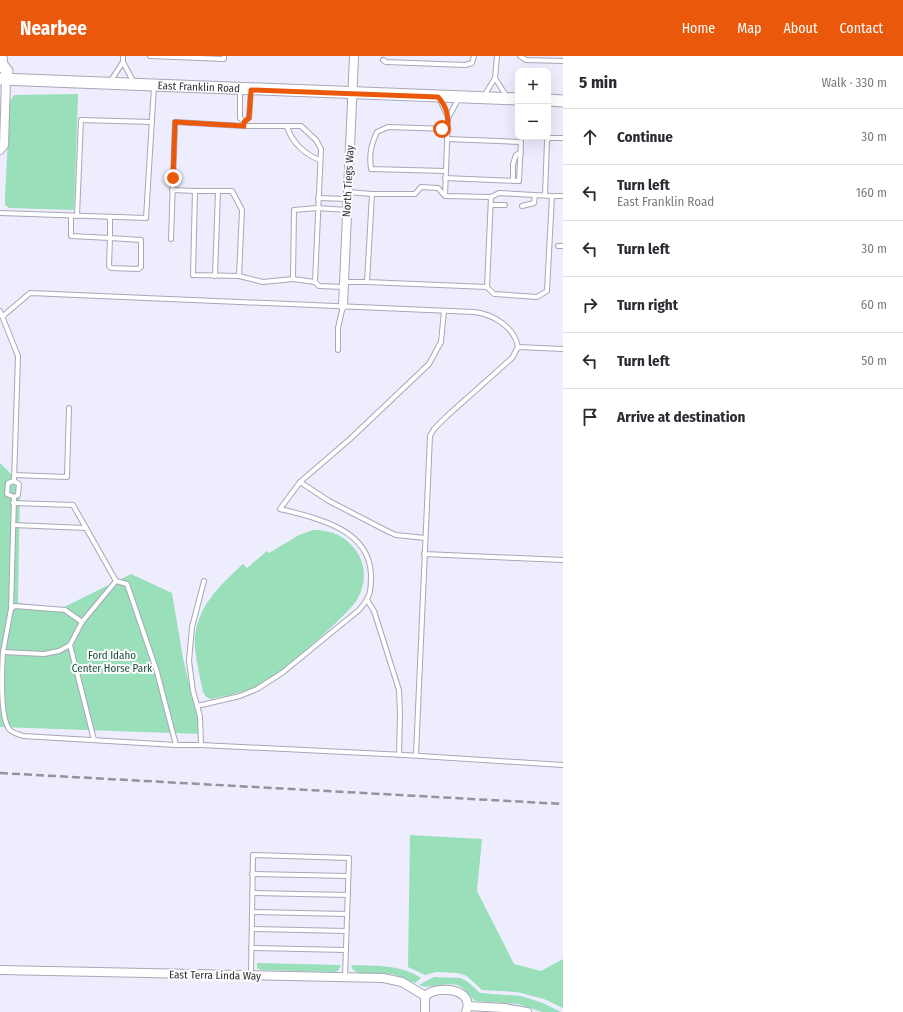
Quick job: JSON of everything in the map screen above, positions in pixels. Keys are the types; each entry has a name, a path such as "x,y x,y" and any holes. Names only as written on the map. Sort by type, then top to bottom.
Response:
{"main road":[{"path":"1,63 7,72 3,80"},
{"name":"East Franklin Road","path":"3,80 513,99"},
{"path":"551,100 563,101"}],"street":[{"name":"North Tiegs Way","path":"343,306 346,210 354,56"},
{"path":"0,150 4,145 3,80"},
{"name":"East Terra Linda Way","path":"0,970 383,978 402,982 425,996"},
{"path":"425,1012 425,996 438,989 455,990 464,997 467,1009 504,1008 527,1012"}],"lane":[{"path":"123,56 123,62 136,85"},
{"path":"150,56 224,59 224,56"},
{"path":"383,60 386,62 465,65 472,63 474,56"},
{"path":"483,98 495,78 497,56"},
{"path":"520,56 526,60 563,61"},
{"path":"109,84 123,62"},
{"path":"495,78 513,99"},
{"path":"0,213 146,218 154,86"},
{"path":"244,124 249,118 245,90"},
{"path":"244,124 240,118 245,90"},
{"path":"438,97 444,105 448,118 444,196"},
{"path":"448,118 459,97"},
{"path":"77,216 81,120 152,122"},
{"path":"171,239 175,122 287,127 301,126 316,140 321,149 317,208 315,282"},
{"path":"287,127 290,136 310,157 320,160"},
{"path":"446,171 371,169 370,148 377,132 388,127 447,129"},
{"path":"445,178 519,181 521,152 521,142 447,138"},
{"path":"545,195 547,141 549,138 563,138"},
{"path":"513,181 513,164 516,155 521,152"},
{"path":"318,198 347,195 415,194 421,187 438,188 444,196"},
{"path":"172,190 232,191 242,210 239,276"},
{"path":"195,191 193,275 239,276 263,282 293,279 315,282 319,286 367,282 487,287 494,294 537,297 547,291 552,196"},
{"path":"215,276 218,191"},
{"path":"444,196 491,197 499,193 563,196"},
{"path":"367,282 372,194"},
{"path":"522,206 534,203 535,195"},
{"path":"487,287 491,197"},
{"path":"491,205 505,205"},
{"path":"293,279 294,210 317,208 346,210"},
{"path":"71,216 72,236 110,238 141,240 140,268 128,270 112,269 110,267 110,238 110,217"},
{"path":"558,246 563,246"},
{"path":"3,316 30,293 474,312 485,313 496,318 507,328 517,341 518,347 512,358 447,416 434,429 430,436 416,756"},
{"path":"338,350 338,328 343,306"},
{"path":"0,311 18,356 14,481"},
{"path":"197,706 240,696 257,689 282,673 359,610 367,600 371,592 370,563 358,541 336,527 315,517 280,509 300,482 350,438 429,364 441,342 444,311"},
{"path":"518,347 563,349"},
{"path":"14,476 67,477 69,408"},
{"path":"14,481 8,483 7,494 14,497"},
{"path":"14,481 19,484 18,495 14,497 13,503 11,609 3,652 1,705 5,725 10,731 23,736 563,765"},
{"path":"300,482 329,501 389,532 396,535 425,538"},
{"path":"13,503 73,505 116,581 127,584 157,672 176,745"},
{"path":"13,525 86,528"},
{"path":"424,554 563,560"},
{"path":"3,652 44,654 59,651 70,645 82,622 116,581"},
{"path":"201,745 200,716 193,691 189,661 192,627 204,581"},
{"path":"367,600 374,611 399,690 399,755"},
{"path":"11,609 15,606 65,610 82,622"},
{"path":"70,645 94,740"},
{"path":"251,975 253,855 349,858 345,977"},
{"path":"252,874 348,876"},
{"path":"252,893 348,895"},
{"path":"252,912 347,914"},
{"path":"252,929 346,931"},
{"path":"251,948 346,950"}],"green space":[{"path":"78,94 74,210 9,208 5,205 5,195 10,102 14,95"},
{"name":"Ford Idaho Center Horse Park","path":"0,463 20,483 18,603 62,608 131,574 172,593 183,658 201,734 0,727"},
{"path":"313,530 326,531 338,535 353,546 357,552 362,563 364,575 364,581 358,598 330,629 275,675 260,685 239,693 211,699 206,697 203,692 198,666 195,649 195,635 202,611 208,601 243,564 247,568 267,551 269,553 299,535"},
{"path":"410,835 482,839 477,891 514,964 541,971 563,959 563,1008 544,999 517,992 482,990 467,976 458,973 437,972 425,975 408,967"},
{"path":"257,963 341,965 338,971 333,972 261,970 257,968"},
{"path":"351,965 396,968 413,973 421,978 415,983 393,974 359,973 353,970"},
{"path":"434,977 461,978 480,993 521,996 543,1003 561,1012 542,1012 518,1004 476,1001 463,988 452,984 426,987 419,985"}],"railway":[{"path":"0,773 563,804"}],"route":[{"path":"173,178 175,122 244,126 244,122 249,118 251,90 438,97 442,101 448,118 447,129 442,129"}]}
